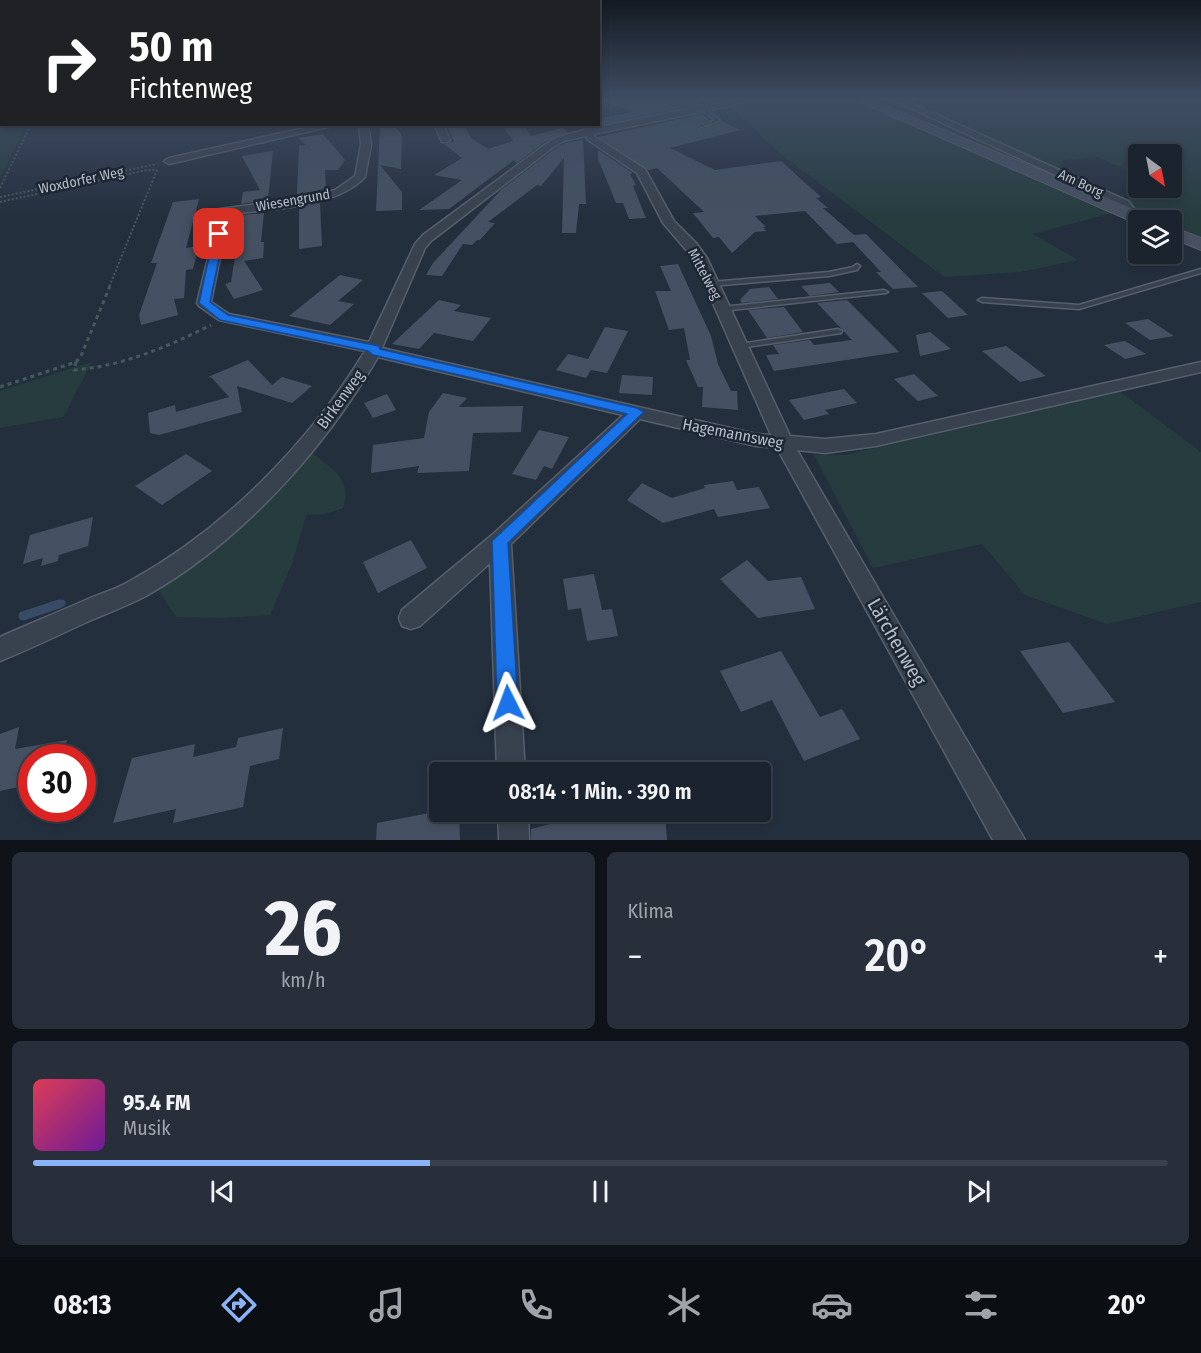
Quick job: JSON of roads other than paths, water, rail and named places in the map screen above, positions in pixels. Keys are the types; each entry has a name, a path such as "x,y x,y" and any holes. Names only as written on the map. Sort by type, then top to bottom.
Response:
{"main road":[{"path":"950,138 1128,214"},
{"path":"1182,236 1201,245"}],"street":[{"path":"169,161 273,138"},
{"name":"Wiesengrund","path":"365,138 366,145 360,177 339,192 302,201 224,211 204,303 224,317 374,350"},
{"name":"Birkenweg","path":"0,649 137,590 193,553 239,517 306,445 354,383 374,350 419,247 549,146 563,138"},
{"name":"Mittelweg","path":"591,138 641,171 669,223 700,258 784,444"},
{"name":"Am Borg","path":"981,138 1115,199 1128,206 1129,210 1125,213"},
{"name":"Hagemannsweg","path":"374,350 756,440 825,446 876,440 1201,367"},
{"path":"411,618 500,541 637,412"},
{"name":"Lärchenweg","path":"784,444 1010,840"},
{"path":"500,541 511,762"},
{"path":"513,822 514,840"}],"lane":[{"path":"711,284 830,274 855,269 857,266"},
{"path":"982,300 1079,307 1201,271"},
{"path":"722,309 884,292"},
{"path":"740,346 838,331"}],"waterway":[{"path":"54,606 62,603"},
{"path":"23,616 59,604"}]}
